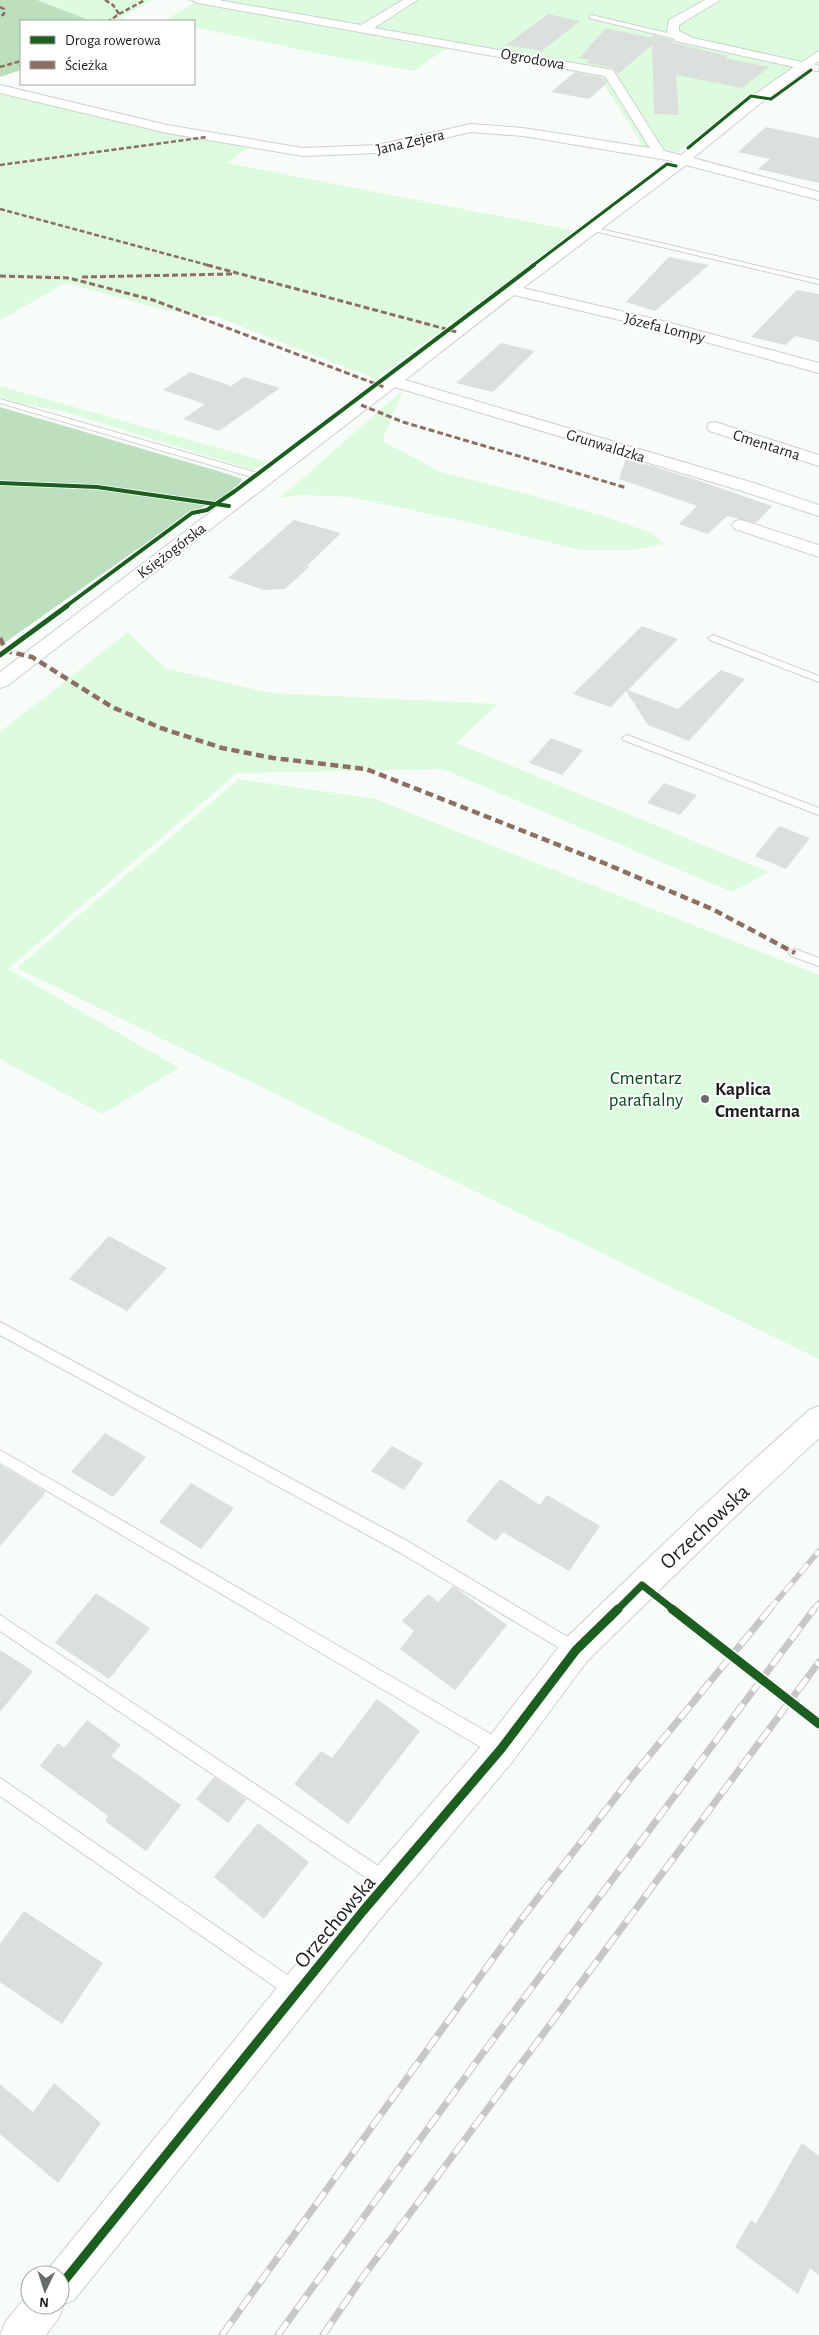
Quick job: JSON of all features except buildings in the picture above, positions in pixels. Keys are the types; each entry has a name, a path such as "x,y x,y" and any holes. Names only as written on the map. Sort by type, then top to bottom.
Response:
{"street":[{"name":"Ogrodowa","path":"198,0 609,73 658,150 656,153"},
{"path":"363,29 411,0"},
{"path":"714,0 673,23 673,32 680,38 819,69"},
{"name":"Księżogórska","path":"0,682 683,160 752,103 819,55"},
{"name":"Jana Zejera","path":"0,89 167,129 267,148 303,152 377,149 471,128 524,132 656,153 819,196"},
{"name":"Józefa Lompy","path":"511,290 656,324 819,368"},
{"name":"Grunwaldzka","path":"392,381 748,487 819,511"},
{"name":"Cmentarna","path":"715,427 819,461"},
{"path":"742,525 819,551"},
{"name":"Orzechowska","path":"70,2274 298,1992 501,1749 576,1650 711,1519 819,1419"},
{"path":"20,2335 36,2315"}],"lane":[{"path":"591,17 680,38"},
{"path":"592,229 819,282"},
{"path":"0,401 265,478"},
{"path":"713,638 819,679"},
{"path":"627,738 819,812"},
{"path":"795,953 819,962"},
{"path":"0,1328 404,1546 576,1650"},
{"path":"0,1456 501,1749"},
{"path":"0,1622 389,1882"},
{"path":"0,1786 298,1992"}],"green space":[{"path":"0,0 153,0 117,20 20,20"},
{"path":"0,0 37,0 88,20 20,20 20,70 0,77"},
{"path":"184,0 819,0 819,50 757,94 752,93 680,151 674,153 645,149 599,77 447,48 414,71 330,56 195,27 195,20 166,20 195,2"},
{"path":"0,93 151,129 248,148 227,163 576,231 376,379 217,317 169,311 66,283 0,320"},
{"path":"0,386 268,462 253,470 62,411 23,404 0,397"},
{"path":"403,390 382,441 441,472 528,494 603,516 649,532 664,544 631,550 581,550 476,524 351,497 302,495 280,498"},
{"path":"0,407 242,479 239,485 227,495 190,512 0,646"},
{"path":"128,632 165,668 270,693 498,704 456,743 769,872 732,892 443,769 237,773 8,969 179,1068 102,1114 0,1059 0,732"},
{"name":"Cmentarz parafialny","path":"239,779 375,799 819,975 819,1359 17,968"}],"railway":[{"path":"769,1610 819,1551"},
{"path":"813,1610 819,1603"},
{"path":"222,2335 520,1921 629,1780 770,1609"},
{"path":"278,2335 474,2065 814,1609"},
{"path":"323,2335 362,2278 819,1662"}],"marked path":[{"path":"105,0 113,5 119,14 110,20"},
{"path":"119,14 145,0"},
{"path":"0,7 4,9 4,14 0,17"},
{"path":"0,67 20,61"},
{"path":"0,165 207,137"},
{"path":"0,209 457,332"},
{"path":"82,277 232,274"},
{"path":"0,276 69,278 153,300 384,387"},
{"path":"361,405 403,422 627,488"},
{"path":"0,638 6,651 32,657 112,707 161,728 222,748 273,758 366,769 599,861 712,909 795,953"}],"cycle path":[{"path":"688,148 751,96 771,99 811,70"},
{"path":"0,655 192,513 207,510 235,491 667,164 676,166"},
{"path":"0,483 97,487 229,506"},
{"path":"70,2274 363,1911 501,1749 576,1650 642,1585 819,1724"}],"place":[{"name":"Kaplica Cmentarna","path":"705,1099"}]}
